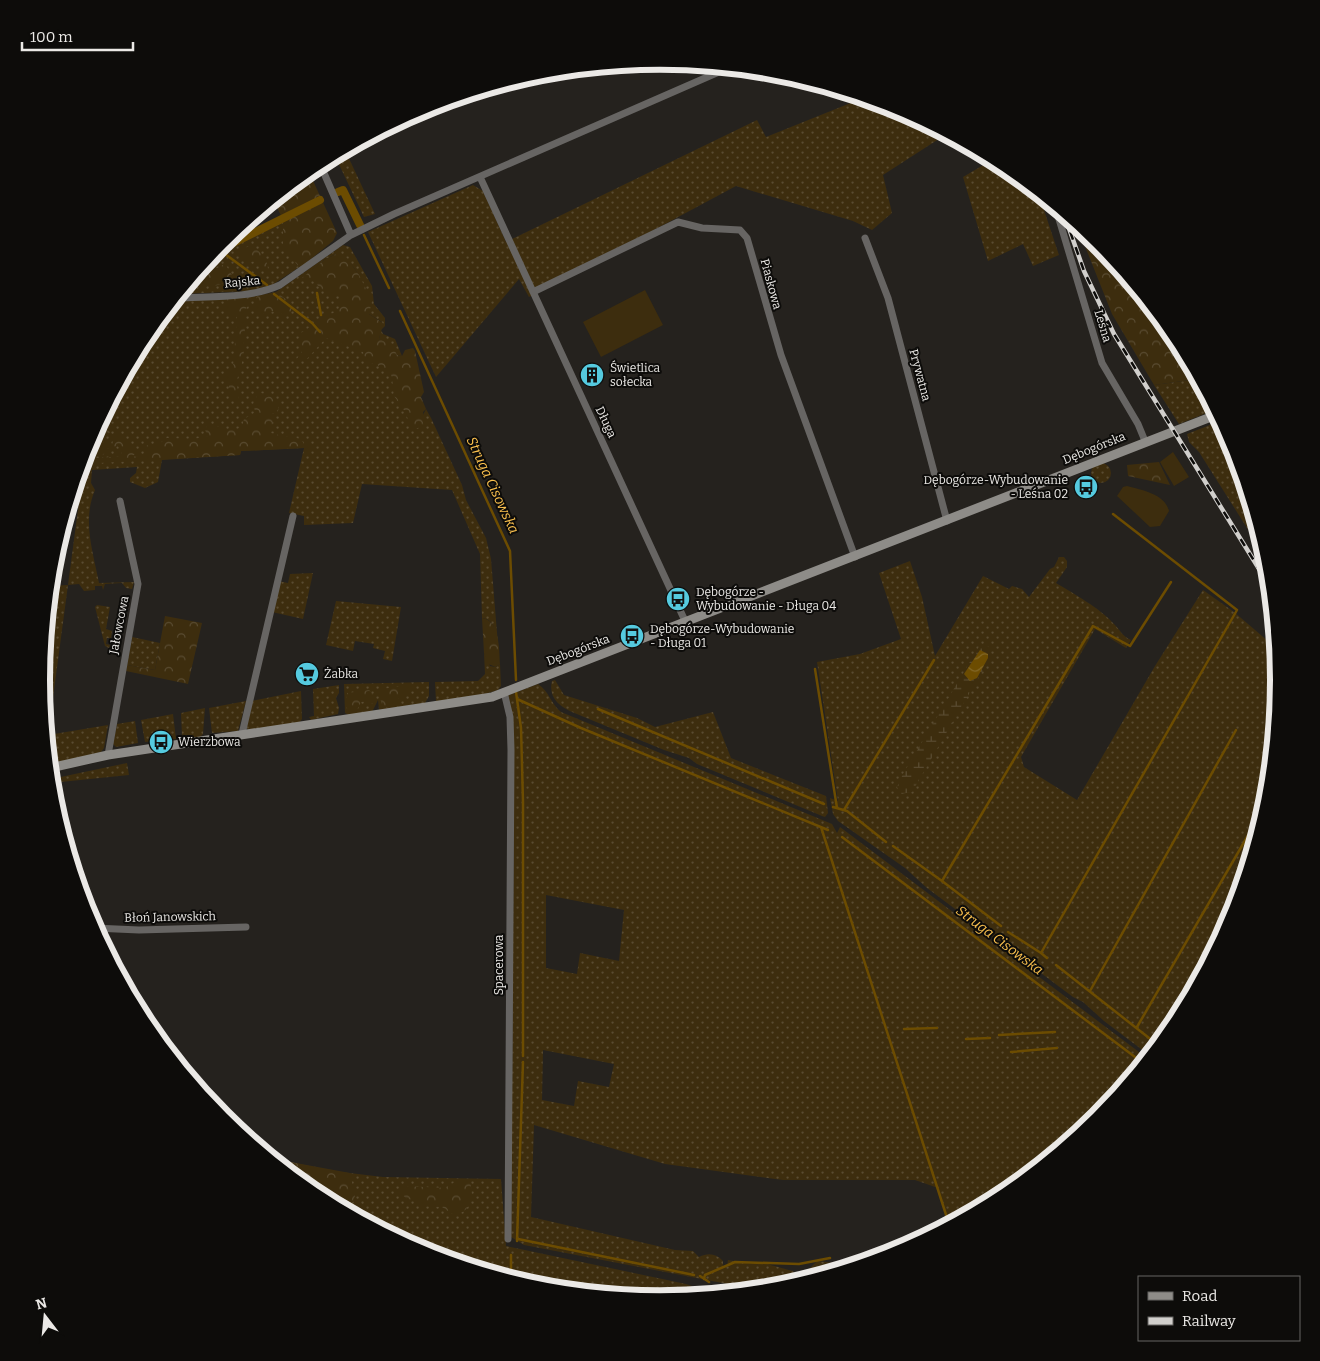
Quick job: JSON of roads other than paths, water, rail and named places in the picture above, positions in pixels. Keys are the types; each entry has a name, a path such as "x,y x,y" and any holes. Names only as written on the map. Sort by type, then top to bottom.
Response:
{"street":[{"path":"323,172 351,235 394,214 715,74"},
{"name":"Długa","path":"480,177 686,623"},
{"name":"Leśna","path":"1059,220 1102,363 1146,441"},
{"name":"Piaskowa","path":"533,292 678,222 702,228 740,230 747,238 780,354 854,557"},
{"name":"Rajska","path":"185,297 254,293 270,290 351,235"},
{"name":"Prywatna","path":"865,238 888,298 947,521"},
{"name":"Dębogórska","path":"56,767 108,754 475,701 504,692 686,623 1210,417"},
{"name":"Jałowcowa","path":"108,754 138,584 120,501"},
{"path":"242,734 293,516"},
{"name":"Spacerowa","path":"504,692 510,717 511,750 508,1239"},
{"name":"Błoń Janowskich","path":"103,928 139,930 246,927"}],"water":[{"path":"980,650 988,654 988,658 977,678 970,681 964,674"}],"waterway":[{"name":"Struga Cisowska","path":"338,192 343,190 360,225"},
{"path":"238,241 320,200"},
{"name":"Struga Cisowska","path":"364,235 389,288"},
{"path":"225,254 267,285"},
{"path":"317,293 321,315"},
{"path":"274,294 312,323 320,332"},
{"name":"Struga Cisowska","path":"400,311 510,551 516,680"},
{"path":"1047,958 1041,953 1237,610 1113,514"},
{"path":"893,846 942,881 1093,626 1130,646 1171,582"},
{"path":"844,810 934,660"},
{"path":"815,669 837,808"},
{"path":"516,692 521,728 523,802 523,1056"},
{"name":"Struga Cisowska","path":"517,699 581,728 828,830"},
{"path":"598,709 824,804"},
{"path":"1090,991 1236,730"},
{"path":"833,807 847,811 886,842"},
{"path":"821,827 947,1219"},
{"path":"1137,1027 1251,831"},
{"name":"Struga Cisowska","path":"842,837 1138,1059"},
{"path":"942,881 1001,926"},
{"path":"1008,932 1041,953"},
{"path":"1056,965 1152,1040"},
{"path":"904,1029 937,1028"},
{"path":"999,1035 1055,1032"},
{"path":"966,1039 990,1038"},
{"path":"1011,1052 1057,1048"},
{"path":"517,1241 523,1062"},
{"path":"518,1239 694,1275"},
{"path":"511,1255 511,1272"},
{"path":"704,1279 705,1275 735,1262 799,1264 830,1258"},
{"path":"700,1276 709,1282"}],"railway":[{"path":"1069,229 1084,271 1114,334 1260,570"}],"place":[{"name":"Świetlica sołecka","path":"592,375"},
{"name":"Dębogórze-Wybudowanie - Leśna 02","path":"1086,487"},
{"name":"Dębogórze - Wybudowanie - Długa 04","path":"678,599"},
{"name":"Dębogórze-Wybudowanie - Długa 01","path":"632,636"},
{"name":"Żabka","path":"307,674"},
{"name":"Wierzbowa","path":"161,742"}]}
